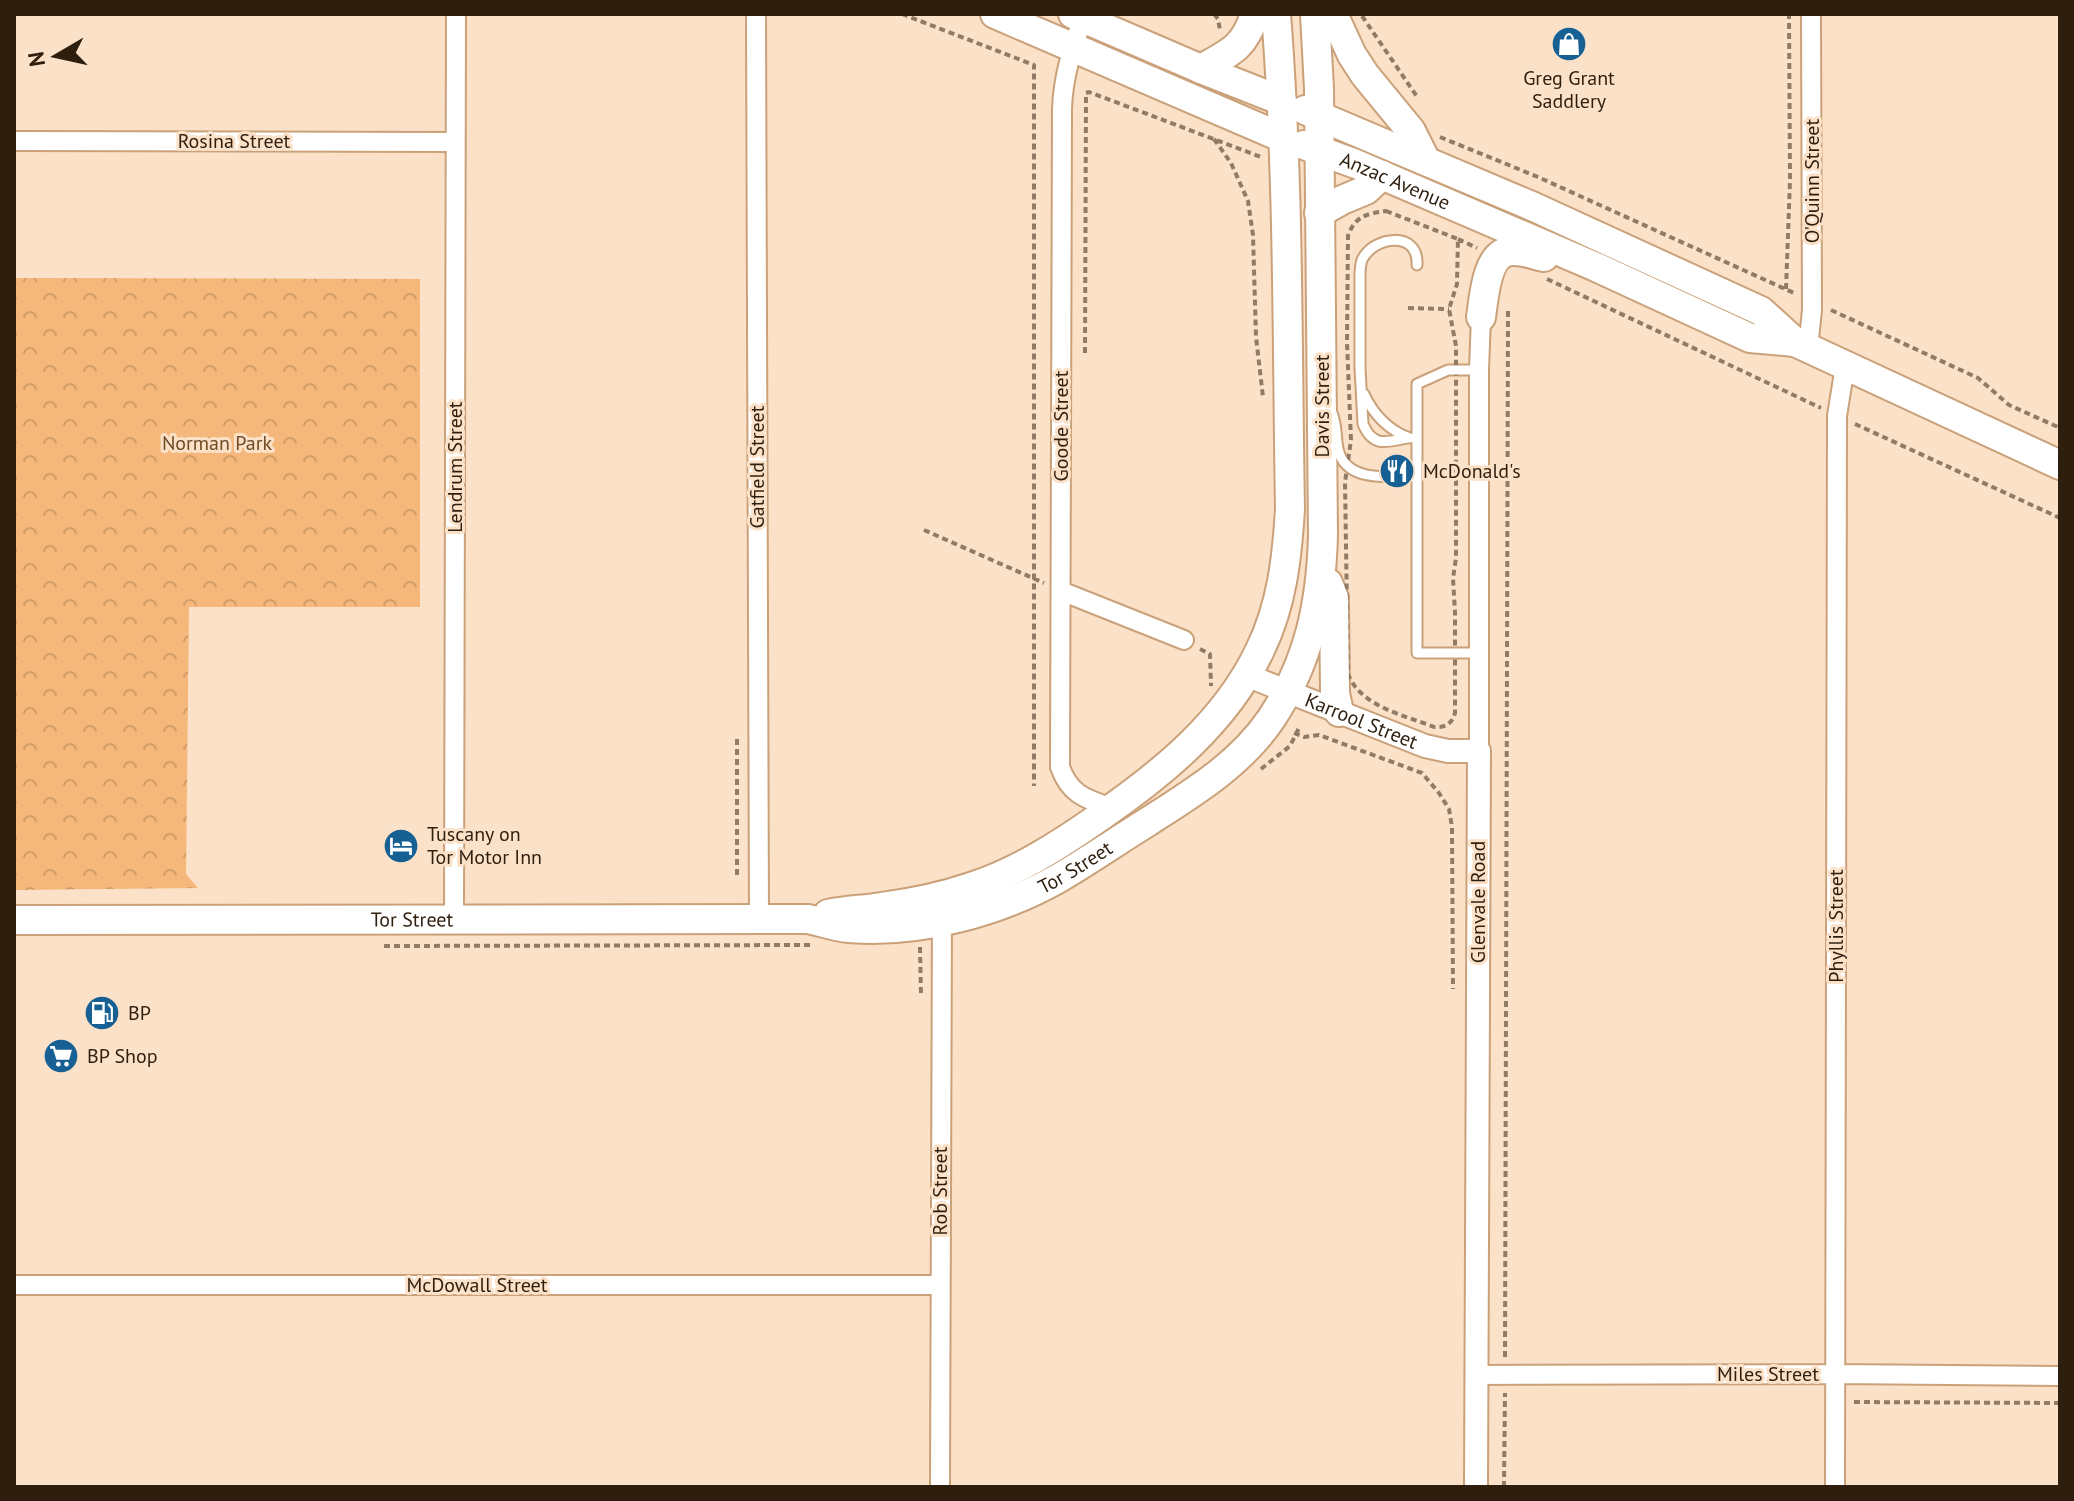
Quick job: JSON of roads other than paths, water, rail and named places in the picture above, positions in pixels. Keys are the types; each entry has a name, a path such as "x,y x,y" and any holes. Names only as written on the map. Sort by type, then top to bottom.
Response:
{"main road":[{"name":"Anzac Avenue","path":"995,14 1283,138 1382,175 1596,267 1750,338 1802,345"},
{"path":"1201,69 1240,45 1251,28 1255,14"},
{"name":"Davis Street","path":"1246,675 1261,650 1281,591 1287,561 1290,509 1282,101 1276,14"},
{"name":"Davis Street","path":"1287,691 1310,638 1322,568 1319,79 1315,14"},
{"path":"1333,14 1352,55 1382,99 1411,131 1426,161"},
{"name":"Anzac Avenue","path":"1078,16 1534,207 1761,311 1802,345 2060,465"},
{"path":"1319,213 1366,190 1382,175"},
{"path":"1481,317 1489,271 1497,256 1509,250 1596,267"},
{"path":"1322,568 1334,598 1335,693 1339,712"},
{"name":"Tor Street","path":"942,908 1037,858 1142,786 1201,733 1228,703 1246,675"},
{"name":"Tor Street","path":"14,920 759,919 811,932 846,910 907,904 942,908 1008,902 1059,878 1202,787 1243,752 1270,721 1287,691"}],"street":[{"name":"Lendrum Street","path":"454,919 456,14"},
{"name":"Gatfield Street","path":"756,14 759,919"},
{"name":"O'Quinn Street","path":"1802,345 1812,301 1811,14"},
{"name":"Goode Street","path":"1078,16 1064,77 1062,109 1060,767 1065,779 1079,795 1112,808"},
{"name":"Rosina Street","path":"14,141 455,142"},
{"name":"Glenvale Road","path":"1476,1487 1481,317"},
{"name":"Phyllis Street","path":"1835,1487 1837,416 1845,366"},
{"path":"1061,591 1184,640"},
{"name":"Karrool Street","path":"1246,675 1425,746 1448,751 1479,751"},
{"name":"Rob Street","path":"940,1487 942,908"},
{"name":"McDowall Street","path":"14,1285 940,1285"},
{"name":"Miles Street","path":"1477,1375 2060,1376"}],"lane":[{"path":"1412,438 1384,443 1372,437 1363,424 1360,368 1362,261 1384,241 1401,240 1413,247 1417,265"},
{"path":"1479,370 1448,370 1417,384 1412,438 1417,476 1417,653 1479,653"},
{"path":"1322,389 1337,424 1338,449 1347,465 1369,477 1417,476"},
{"path":"1362,390 1368,403 1388,426 1412,438"}],"place":[{"name":"Greg Grant Saddlery","path":"1569,44"},
{"name":"McDonald's","path":"1397,471"},
{"name":"Tuscany on Tor Motor Inn","path":"401,846"},
{"name":"BP","path":"102,1013"},
{"name":"BP Shop","path":"61,1056"}],"park label":[{"name":"Norman Park","path":"217,443"}]}
